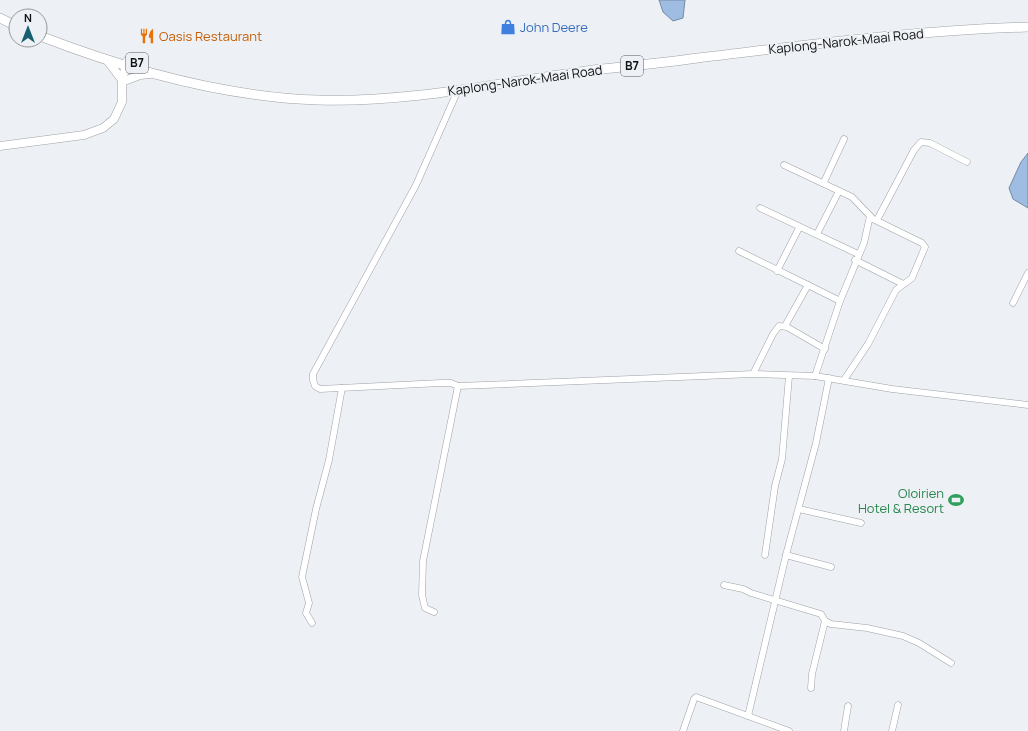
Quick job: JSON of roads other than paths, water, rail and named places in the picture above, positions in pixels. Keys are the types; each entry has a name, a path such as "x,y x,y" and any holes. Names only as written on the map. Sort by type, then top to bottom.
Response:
{"highway":[{"name":"Kaplong-Narok-Maai Road","path":"48,34 159,74 236,92 338,100 394,97 458,90 594,70 782,47 962,29 1028,27"},
{"name":"Kaplong-Narok-Maai Road","path":"48,39 107,60 128,63 224,85 236,92"}],"main road":[{"path":"107,60 124,82"},
{"path":"0,146 96,132 109,124 118,112 122,102 128,63"},
{"path":"124,82 140,75 159,74"}],"street":[{"path":"458,90 416,186 313,374 313,383 318,388 441,383 451,383 458,386 608,378 753,374 815,376 892,389 1028,405"},
{"path":"824,182 844,139"},
{"path":"877,220 914,150 921,142 930,143 967,162"},
{"path":"784,165 824,182 856,199 870,216 925,245 925,252 912,278 896,290 868,344 844,380"},
{"path":"817,234 839,191"},
{"path":"760,208 799,228 817,234 903,284"},
{"path":"815,376 856,257 864,243 870,216"},
{"path":"777,271 799,228"},
{"path":"739,251 840,301"},
{"path":"1013,303 1028,273"},
{"path":"785,326 808,285"},
{"path":"753,374 773,334 779,326 785,326 825,348"},
{"path":"765,555 775,486 782,459 789,376"},
{"path":"748,716 786,555 816,442 829,378"},
{"path":"434,612 425,608 422,595 423,561 458,386"},
{"path":"312,623 306,613 309,602 302,577 314,516 329,460 342,388"},
{"path":"799,509 861,523"},
{"path":"786,555 831,567"},
{"path":"724,586 743,589 751,593 821,614 825,621 831,624 867,628 903,636 919,643 951,663"},
{"path":"811,688 812,674 825,621"},
{"path":"683,731 696,697 789,731"},
{"path":"892,731 898,705"},
{"path":"844,731 848,706"}],"water":[{"path":"659,0 685,0 683,18 673,21 663,12"},
{"path":"1028,153 1028,208 1013,199 1009,188 1021,162"}],"place":[{"name":"John Deere","path":"508,27"},
{"name":"Oasis Restaurant","path":"147,36"},
{"name":"Oloirien Hotel & Resort","path":"956,500"}]}
